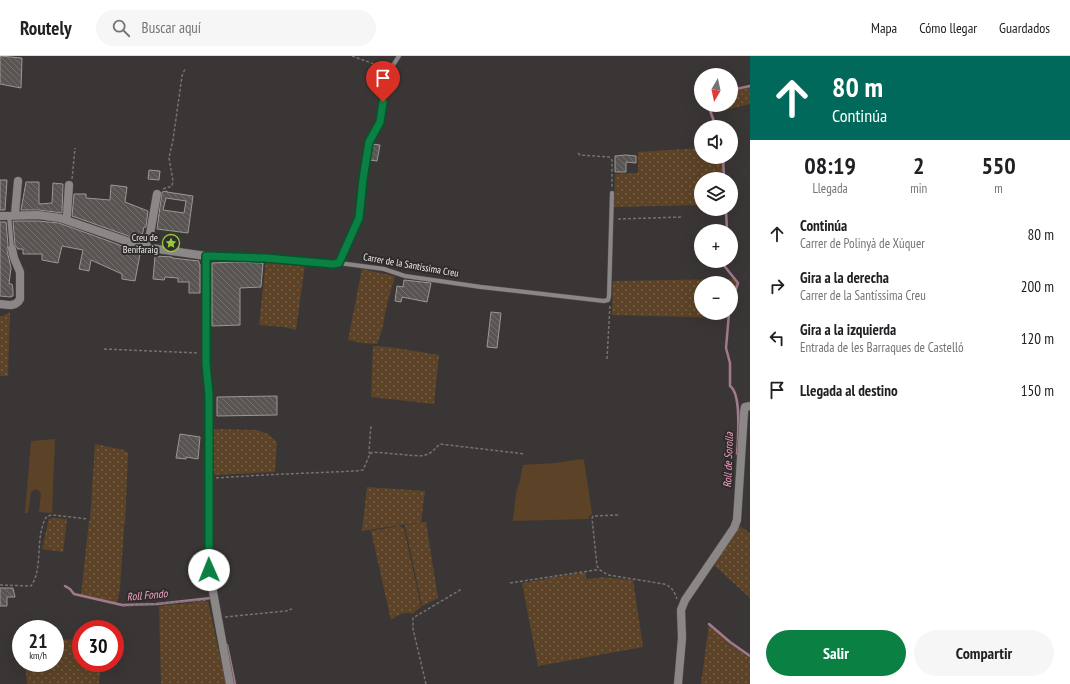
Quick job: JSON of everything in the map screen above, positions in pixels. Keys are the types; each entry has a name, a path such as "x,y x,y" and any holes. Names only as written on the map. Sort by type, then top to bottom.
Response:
{"street":[{"path":"12,215 18,181"},
{"path":"67,215 69,185"},
{"path":"144,246 150,234 157,194"},
{"name":"Carrer de la Santíssima Creu","path":"0,216 46,215 65,219 144,246 206,256 265,258 333,264 339,263"},
{"path":"0,304 13,305 17,303 20,298 20,272 12,249"},
{"path":"206,256 206,353 209,396 209,570 230,684"},
{"path":"678,684 682,638 681,610 685,600 734,528 737,520 744,412 745,407 750,406"}],"lane":[{"path":"339,263 359,218 369,142 380,122 385,89 390,70 399,56"},
{"path":"608,300 612,193"},
{"path":"12,215 12,249"},
{"name":"Carrer de la Santíssima Creu","path":"339,263 384,269 405,276 481,288 604,301 608,300"}],"path":[{"path":"352,56 390,70"},
{"path":"157,194 162,189 172,186 173,181 169,158 182,76 185,69"},
{"path":"69,185 71,185 75,148"},
{"path":"578,153 580,155 609,157 612,160 612,193"},
{"path":"612,219 682,217"},
{"path":"607,359 610,304 608,300"},
{"path":"104,349 206,353"},
{"path":"209,479 263,474 363,470 370,454 371,425"},
{"path":"370,454 378,452 426,456 440,444 525,454"},
{"path":"0,585 31,586 35,580 44,520 47,516 53,515 88,519"},
{"path":"600,570 597,566 592,518 593,516 618,515"},
{"path":"510,583 600,570 608,574 664,584 673,590 681,610"},
{"path":"426,684 413,629 413,618 461,588"},
{"path":"123,606 159,605 214,600"},
{"path":"217,618 286,611 292,609"}],"shaded area":[{"path":"750,87 750,104 738,107 738,90"},
{"path":"694,148 694,164 722,164 723,172 694,172 694,205 614,207 615,174 638,173 638,152"},
{"path":"266,260 305,264 296,330 284,327 259,325"},
{"path":"362,269 395,276 387,304 382,330 377,344 348,340"},
{"path":"694,280 694,317 612,315 613,281"},
{"path":"10,312 8,376 0,376 0,316"},
{"path":"373,346 390,347 439,355 434,404 371,397"},
{"path":"215,429 257,430 268,434 277,442 275,472 213,475 213,431"},
{"path":"55,439 52,513 39,512 41,493 36,489 31,492 28,513 25,513 31,441"},
{"path":"95,444 124,450 128,453 125,525 118,524 124,526 120,589 117,603 81,595 90,521"},
{"path":"582,459 584,460 592,513 588,519 513,521 516,493 523,465 555,463"},
{"path":"367,487 425,491 421,522 362,531"},
{"path":"49,519 67,519 63,552 42,549"},
{"path":"426,522 438,598 422,606 405,525"},
{"path":"399,526 404,528 421,607 412,614 403,614 391,620 371,531"},
{"path":"740,526 750,533 750,598 714,565"},
{"path":"586,572 586,579 599,577 633,580 643,647 538,666 522,583"},
{"path":"208,601 226,684 161,684 159,606"},
{"path":"709,624 729,643 750,658 750,684 701,684"},
{"path":"72,639 72,672 100,672 99,684 27,684 26,672 64,672 64,640"}],"building":[{"path":"0,56 22,58 21,88 0,84"},
{"path":"372,144 380,145 377,161 370,160"},
{"path":"615,156 636,156 636,163 626,162 626,172 615,172"},
{"path":"149,170 160,171 159,180 148,179"},
{"path":"0,180 7,180 5,210 0,210"},
{"path":"26,182 39,182 39,204 52,203 53,183 63,184 62,213 39,210 21,210"},
{"path":"111,185 127,187 125,202 148,211 146,227 144,227 142,236 137,239 72,216 74,194 86,194 86,198 110,200"},
{"path":"167,191 193,196 188,233 157,229 162,192","holes":["166,198 186,201 184,213 163,210"]},
{"path":"13,221 59,223 140,254 135,281 122,279 122,274 91,260 89,271 79,269 83,250 62,246 58,263 42,260 42,254 23,254 23,249 18,249 15,245"},
{"path":"0,222 6,222 7,250 11,268 9,284 12,284 13,290 13,296 10,297 0,296"},
{"path":"155,256 199,261 200,293 189,293 189,282 178,282 178,278 165,277 164,280 153,279"},
{"path":"212,263 263,263 261,287 240,288 240,325 212,326"},
{"path":"404,280 431,283 427,302 402,297 401,302 395,301 397,286 403,287"},
{"path":"491,312 501,313 497,348 487,347"},
{"path":"277,396 277,415 217,416 217,397"},
{"path":"180,434 200,437 198,459 186,457 186,459 176,458"},
{"path":"0,588 13,588 15,597 7,597 7,606 0,606"}],"waterway":[{"name":"Roll de Sorolla","path":"738,89 750,86"},
{"name":"Roll de Sorolla","path":"711,112 713,120"},
{"name":"Roll de Sorolla","path":"723,164 724,172"},
{"name":"Roll de Sorolla","path":"726,216 727,224"},
{"name":"Roll de Sorolla","path":"726,268 732,276"},
{"name":"Roll de Sorolla","path":"728,320 726,348 730,363 730,386 734,391 738,407 737,454"},
{"name":"Roll Fondo","path":"65,586 74,594 122,605 157,604 211,598"},
{"name":"Roll de Sorolla","path":"709,624 730,642 750,656"},
{"name":"Roll Fondo","path":"227,645 235,684"}],"place":[{"name":"Creu de Benifaraig","path":"171,243"}],"route":[{"path":"209,570 209,396 206,363 206,256 265,258 333,264 339,263 359,218 369,142 380,122 383,102"}]}
